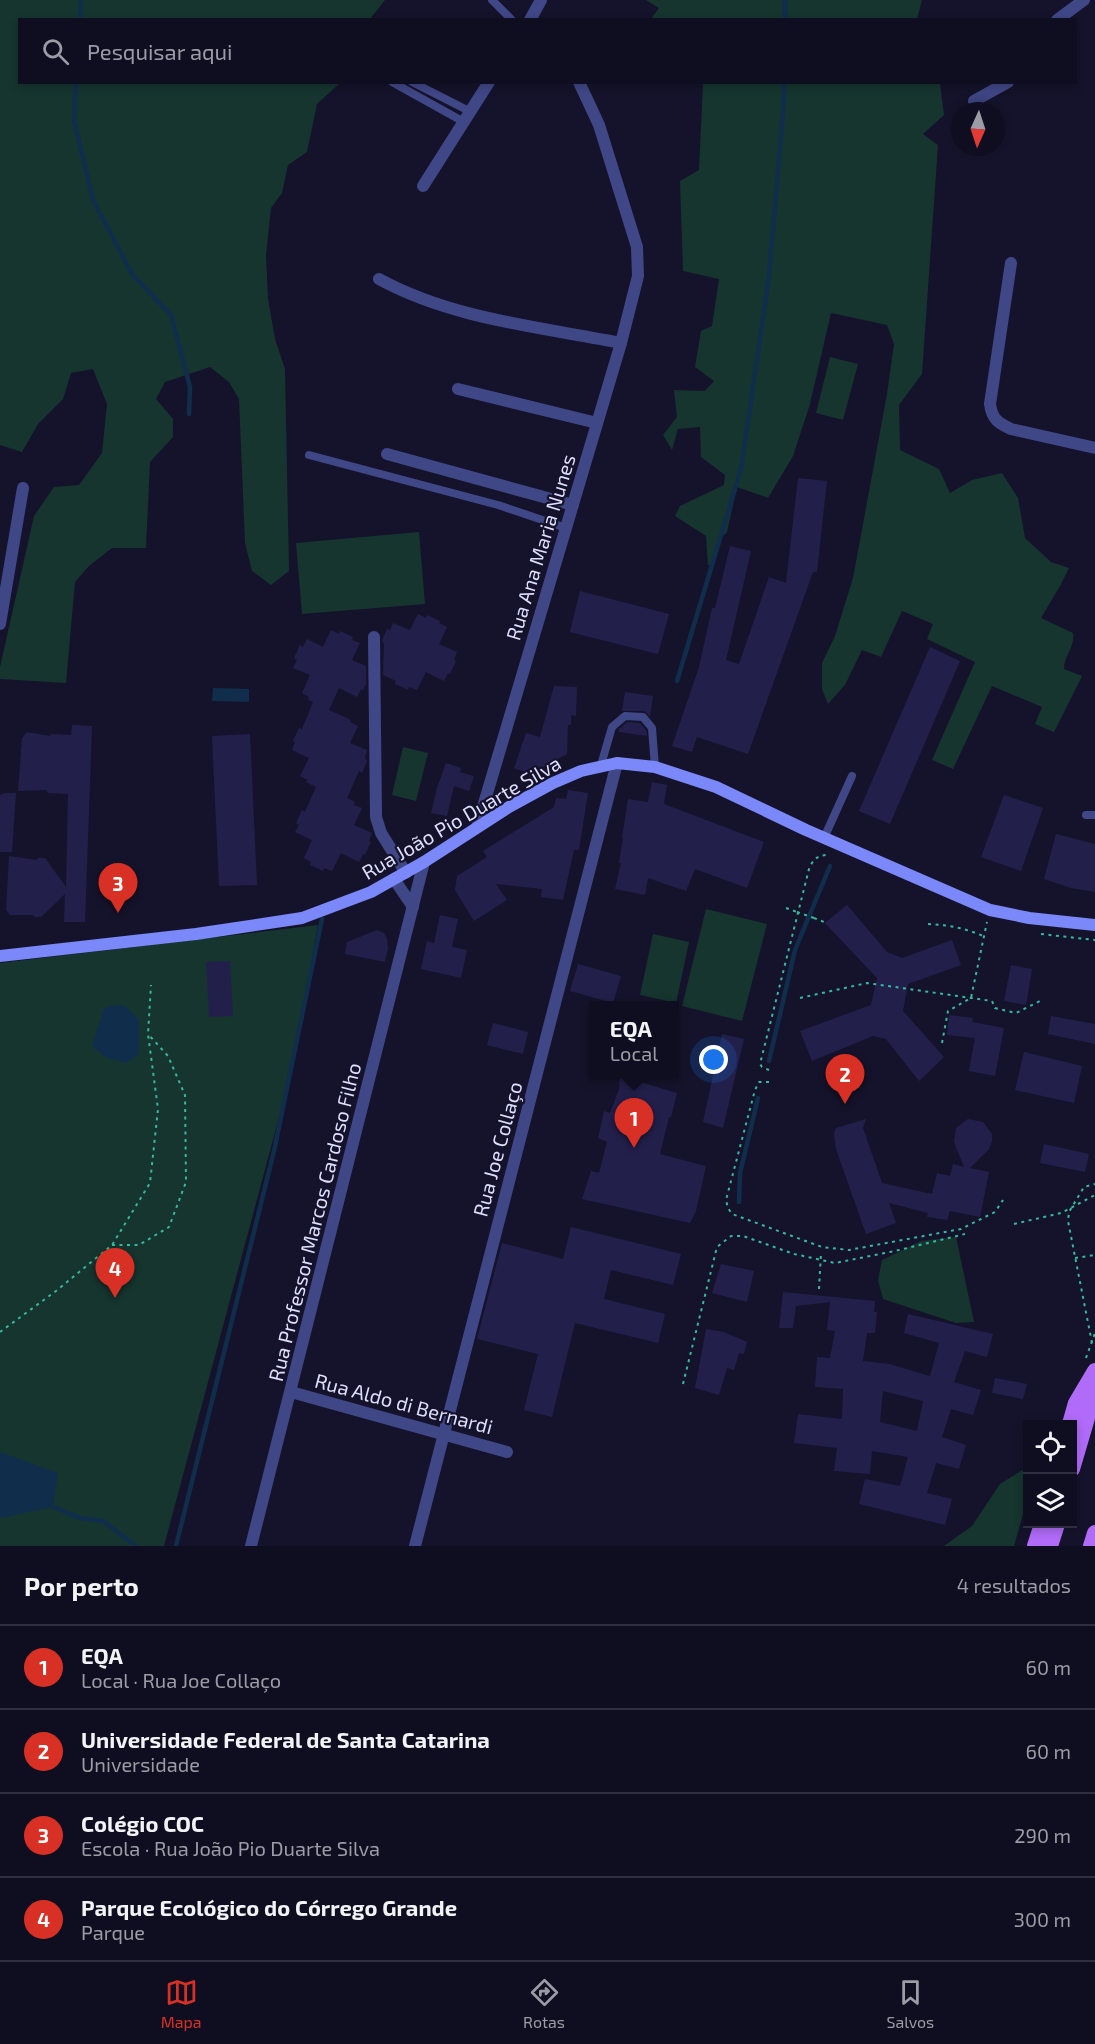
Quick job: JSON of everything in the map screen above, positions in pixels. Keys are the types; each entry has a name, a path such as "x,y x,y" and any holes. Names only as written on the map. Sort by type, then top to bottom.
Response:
{"main road":[{"name":"Rua João Pio Duarte Silva","path":"0,956 196,934 302,918 371,892 553,783 581,771 617,763 655,767 716,787 988,916 1095,925"},
{"path":"1071,1420 1076,1403 1095,1371"},
{"path":"1077,1452 1095,1391"},
{"path":"1035,1546 1041,1528"},
{"path":"1050,1546 1056,1528"},
{"path":"1091,1546 1095,1533"}],"street":[{"path":"1060,18 1084,0"},
{"path":"531,18 540,3"},
{"path":"540,3 544,18"},
{"path":"423,186 488,84"},
{"name":"Rua Ana Maria Nunes","path":"477,827 621,343 638,276 637,247 599,125 580,84"},
{"path":"974,101 1004,84"},
{"path":"1011,262 990,404 991,415 999,423 1011,429 1095,448"},
{"path":"379,279 439,306 477,316 621,343"},
{"path":"458,389 597,423"},
{"path":"387,454 573,505"},
{"path":"0,624 23,488"},
{"path":"374,637 376,818 381,833 405,873"},
{"name":"Rua Joe Collaço","path":"416,1546 617,763"},
{"name":"Rua Professor Marcos Cardoso Filho","path":"251,1546 424,862"},
{"path":"394,879 413,907"},
{"name":"Rua Aldo di Bernardi","path":"291,1392 507,1452"}],"lane":[{"path":"492,0 510,18"},
{"path":"396,84 467,117"},
{"path":"415,84 467,117"},
{"path":"309,455 498,505 566,528"},
{"path":"601,765 612,727 625,716 643,717 652,728 655,767"},
{"path":"824,838 852,776"}],"path":[{"path":"769,1070 760,1064 809,869 811,862 816,858 828,855"},
{"path":"786,908 824,922"},
{"path":"981,920 988,916"},
{"path":"942,1043 948,1011 971,998 988,916"},
{"path":"928,924 966,929 984,936"},
{"path":"1038,933 1095,940"},
{"path":"800,998 867,983 992,1001 995,1008 1016,1013 1040,1001"},
{"path":"0,1332 56,1291 112,1245 150,1183 158,1109 148,1034 151,985"},
{"path":"112,1245 139,1245 169,1227 186,1182 185,1095 168,1056 148,1034"},
{"path":"769,1082 759,1082 755,1090 726,1200 732,1214 822,1247 849,1250 961,1229 994,1212 1003,1200"},
{"path":"1092,1343 1068,1221 1069,1212 1084,1187 1095,1184"},
{"path":"1014,1224 1061,1213 1095,1195"},
{"path":"682,1384 717,1247 731,1236 742,1236 794,1254 835,1263 965,1234"},
{"path":"819,1289 821,1253"},
{"path":"1075,1258 1095,1255"}],"green space":[{"path":"0,0 385,0 371,18 18,18 18,84 339,84 317,104 307,152 288,165 282,193 271,208 266,255 268,299 275,339 285,369 289,571 271,585 252,571 245,543 239,399 229,382 210,367 165,382 156,399 173,419 173,437 150,462 146,548 112,548 89,566 75,582 66,683 0,679 0,667 34,516 54,487 79,485 102,453 107,404 93,369 71,373 63,399 38,424 22,452 0,445"},
{"path":"646,0 922,0 917,18 652,18 659,8"},
{"path":"703,84 940,84 944,115 923,134 938,145 922,374 899,405 900,450 939,469 950,493 972,480 1002,473 1018,498 1025,538 1051,562 1069,568 1041,618 1073,633 1064,669 1082,676 1054,732 1035,724 1042,707 992,686 953,769 932,760 975,662 927,639 933,624 902,611 881,657 862,650 845,685 828,704 822,689 822,663 835,636 853,578 894,344 887,325 831,313 810,404 793,456 768,498 737,487 727,532 721,538 714,565 708,565 706,536 675,516 680,506 724,485 725,475 701,457 700,427 678,429 672,450 663,435 677,417 674,390 705,391 714,381 695,367 701,331 712,326 719,279 683,271 680,181 699,170"},
{"path":"830,357 858,364 843,420 816,413"},
{"path":"419,532 425,604 302,614 296,543"},
{"path":"403,747 428,753 416,801 392,795"},
{"path":"706,909 767,924 742,1021 682,1006"},
{"path":"318,925 292,1069 164,1546 0,1546 0,963"},
{"path":"653,934 689,942 676,1001 640,995"},
{"path":"956,1237 974,1322 956,1323 883,1299 878,1280 882,1260 921,1241"},
{"path":"1023,1470 1023,1514 1014,1546 944,1546 972,1526 1000,1484"}],"water":[{"path":"213,688 249,689 249,702 212,701"},
{"path":"115,1005 125,1006 139,1019 139,1054 126,1063 105,1057 92,1046 104,1008"},
{"path":"0,1452 58,1473 53,1507 0,1518"}],"building":[{"path":"798,478 827,481 817,572 813,572 748,754 697,737 692,752 672,746 699,667 712,608 715,608 730,546 751,551 726,660 739,664 769,577 786,583"},
{"path":"580,591 669,614 658,654 570,632"},
{"path":"418,614 426,618 427,615 447,627 439,644 457,652 454,660 456,661 444,681 426,672 417,690 409,687 408,690 383,675 384,644 382,640 393,623 410,630"},
{"path":"331,630 339,634 340,631 360,643 352,660 366,666 366,684 363,690 361,689 357,697 339,688 329,710 351,720 350,722 358,726 350,743 367,750 365,758 367,761 362,773 359,771 347,798 355,802 354,805 362,808 354,825 372,833 369,841 371,842 359,862 341,853 332,871 324,868 323,871 310,865 311,862 304,858 312,840 295,832 302,810 305,812 316,787 300,776 309,758 292,750 295,742 293,741 299,728 302,729 313,702 302,693 310,675 293,668 297,660 294,658 300,645 303,647 307,639 323,647"},
{"path":"930,647 960,661 890,824 859,811"},
{"path":"554,686 577,687 576,716 571,715 571,725 568,725 567,754 530,774 514,768 526,733 540,737"},
{"path":"625,692 653,696 650,716 644,711 622,711"},
{"path":"627,722 640,723 646,730 647,736 619,732 619,729"},
{"path":"72,725 92,726 85,922 64,922 65,894 41,917 10,915 6,910 9,856 37,860 45,858 66,887 68,794 48,793 46,790 18,791 22,738 27,732 50,736 51,734 71,735"},
{"path":"250,734 257,885 219,886 212,736"},
{"path":"446,763 461,768 460,772 474,776 469,791 454,786 447,816 431,813"},
{"path":"652,782 667,785 664,804 764,842 747,888 695,869 686,891 648,878 645,895 615,889 621,863 619,863 628,799 648,802"},
{"path":"568,790 588,793 579,850 574,850 563,900 541,897 542,889 496,884 507,900 474,921 455,890 457,876 487,857 483,851 554,807 556,798 566,799"},
{"path":"16,793 12,852 0,852 0,795"},
{"path":"1004,795 1043,808 1021,871 981,857"},
{"path":"1056,834 1095,844 1095,892 1071,888 1044,879"},
{"path":"847,905 887,952 902,958 952,940 961,965 908,984 903,1011 944,1057 919,1081 886,1039 873,1036 812,1061 800,1031 871,1005 877,978 825,923"},
{"path":"440,915 458,919 452,947 467,950 461,978 421,969 427,941 434,943"},
{"path":"377,930 384,933 387,939 385,962 345,954 347,942"},
{"path":"230,961 233,1016 209,1017 206,962"},
{"path":"578,964 621,976 614,1001 570,991"},
{"path":"1011,965 1032,969 1026,1005 1004,1001"},
{"path":"949,1015 973,1018 972,1022 1004,1028 995,1076 969,1071 975,1038 947,1035"},
{"path":"1051,1016 1095,1024 1095,1044 1048,1034"},
{"path":"493,1023 528,1032 523,1054 487,1045"},
{"path":"722,1034 744,1039 723,1128 703,1122"},
{"path":"1024,1052 1082,1066 1074,1103 1015,1090"},
{"path":"620,1079 630,1079 677,1093 660,1154 706,1166 696,1211 690,1223 582,1199 591,1171 599,1173 607,1142 598,1138 604,1111 610,1113 619,1089"},
{"path":"866,1119 863,1128 882,1183 932,1194 937,1173 950,1176 953,1164 964,1167 954,1142 956,1128 968,1119 983,1122 992,1134 992,1141 989,1149 970,1168 989,1172 980,1217 950,1211 947,1220 927,1217 928,1213 889,1203 896,1223 866,1234 836,1149 834,1133 836,1128"},
{"path":"1044,1144 1089,1154 1085,1172 1040,1163"},
{"path":"571,1227 681,1254 673,1285 611,1270 604,1299 665,1314 658,1343 575,1323 552,1417 524,1410 538,1354 477,1339 502,1243 563,1259"},
{"path":"721,1264 754,1271 747,1302 712,1293"},
{"path":"783,1292 875,1301 874,1312 877,1312 875,1333 867,1333 863,1361 889,1364 930,1376 939,1343 904,1333 908,1314 993,1334 987,1357 965,1351 954,1382 981,1390 973,1415 951,1409 942,1437 966,1445 959,1469 936,1463 927,1493 952,1499 945,1525 859,1504 865,1479 900,1486 908,1457 872,1451 870,1474 834,1471 837,1448 794,1443 798,1414 842,1419 843,1389 815,1387 817,1357 830,1358 835,1331 827,1330 830,1302 796,1306 793,1328 779,1328","holes":["883,1391 923,1401 917,1431 880,1422"]},
{"path":"706,1329 724,1332 747,1342 744,1354 739,1353 734,1370 727,1368 719,1395 695,1388"},
{"path":"995,1378 1027,1384 1023,1399 992,1393"}],"waterway":[{"path":"80,18 81,0"},
{"path":"785,0 785,18"},
{"path":"76,84 74,120 93,200 132,274 171,315 190,387 189,414"},
{"path":"677,681 741,469 769,276 784,84"},
{"path":"769,1061 795,950 830,866"},
{"path":"176,1546 274,1151 322,919"},
{"path":"739,1202 740,1173 758,1098"},
{"path":"53,1507 80,1518 103,1521 136,1546"}],"place":[{"name":"Colégio COC","path":"118,913"},
{"name":"Universidade Federal de Santa Catarina","path":"845,1104"},
{"name":"EQA","path":"634,1148"},
{"name":"Parque Ecológico do Córrego Grande","path":"115,1298"}]}
